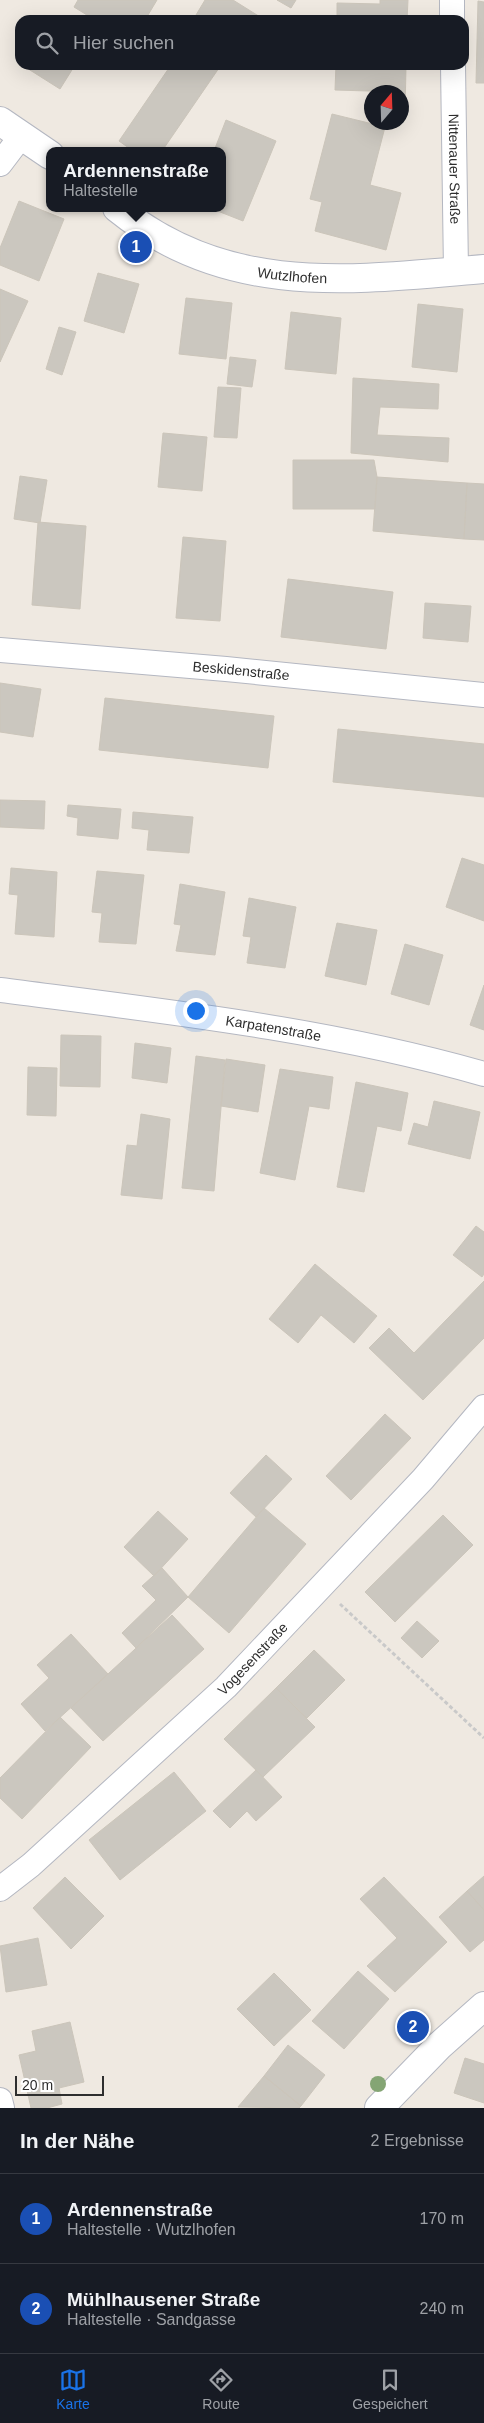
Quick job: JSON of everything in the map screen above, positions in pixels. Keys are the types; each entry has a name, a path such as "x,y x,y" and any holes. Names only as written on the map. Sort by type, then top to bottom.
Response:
{"street":[{"path":"452,0 452,15"},
{"name":"Nittenauer Straße","path":"453,70 456,271"},
{"path":"0,164 11,128 46,152"},
{"name":"Wutzlhofen","path":"123,212 143,229 193,254 251,272 308,279 348,280 484,269"},
{"name":"Beskidenstraße","path":"0,650 226,669 484,695"},
{"name":"Karpatenstraße","path":"0,990 130,1007 279,1030 374,1047 484,1074"},
{"name":"Vogesenstraße","path":"0,1889 38,1858 226,1687 424,1479 484,1407"},
{"path":"380,2108 439,2046 484,2006"},
{"path":"0,2100 2,2108"}],"path":[{"path":"322,1586 484,1738"}],"building":[{"path":"78,0 157,0 148,15 87,15 74,7"},
{"path":"205,0 233,0 257,15 196,15"},
{"path":"277,0 296,0 291,8"},
{"path":"380,0 408,0 407,15 337,15 337,3 380,4"},
{"path":"478,1 484,2 484,83 476,83"},
{"path":"30,70 72,70 60,89"},
{"path":"168,70 218,70 165,147 127,147 119,141"},
{"path":"336,70 406,70 406,85 364,85 364,91 335,90"},
{"path":"332,114 364,122 364,130 384,130 370,185 401,193 386,250 315,231 322,202 310,199"},
{"path":"226,120 276,141 243,221 220,212 226,212 226,147 216,147"},
{"path":"19,201 64,219 39,281 0,265 0,248"},
{"path":"98,273 139,284 124,333 84,321"},
{"path":"0,289 28,301 0,362"},
{"path":"186,298 232,303 226,359 179,354"},
{"path":"418,304 463,309 457,372 412,367"},
{"path":"291,312 341,318 336,374 285,369"},
{"path":"59,327 76,332 62,375 46,369"},
{"path":"230,357 256,360 252,387 227,384"},
{"path":"353,378 439,384 438,409 380,407 377,435 449,438 448,462 351,453"},
{"path":"218,387 241,388 237,438 214,437"},
{"path":"163,433 207,437 202,491 158,487"},
{"path":"293,460 374,460 377,477 375,509 293,509"},
{"path":"20,476 47,480 40,523 14,519"},
{"path":"377,477 467,483 464,539 373,531"},
{"path":"467,483 484,484 484,540 464,539"},
{"path":"38,522 86,526 80,609 32,605"},
{"path":"183,537 226,541 220,621 176,618"},
{"path":"288,579 393,592 386,649 281,637"},
{"path":"425,603 471,606 468,642 423,638"},
{"path":"0,683 41,689 33,737 0,732"},
{"path":"105,698 274,716 268,768 99,750"},
{"path":"338,729 484,744 484,797 333,782"},
{"path":"0,800 45,801 44,829 0,827"},
{"path":"68,805 121,809 118,839 77,835 78,818 67,816"},
{"path":"133,812 193,817 189,853 147,850 149,830 132,828"},
{"path":"462,858 484,865 484,921 446,907"},
{"path":"11,868 57,872 54,937 15,934 18,895 9,894"},
{"path":"97,871 144,875 136,944 99,942 102,913 92,912"},
{"path":"180,884 225,892 215,955 176,951 181,925 174,924"},
{"path":"249,898 296,907 285,968 247,963 251,937 243,936"},
{"path":"337,923 377,930 366,985 325,976"},
{"path":"405,944 443,955 429,1005 391,994"},
{"path":"484,985 484,1030 470,1025"},
{"path":"61,1035 101,1036 100,1087 60,1086"},
{"path":"135,1043 171,1048 167,1083 132,1078"},
{"path":"196,1056 225,1060 214,1191 182,1188"},
{"path":"226,1059 265,1065 258,1112 221,1106"},
{"path":"28,1067 57,1068 56,1116 27,1115"},
{"path":"280,1069 333,1077 329,1109 309,1106 295,1180 260,1173"},
{"path":"356,1082 408,1093 401,1131 377,1126 364,1192 337,1187"},
{"path":"434,1101 480,1112 470,1159 408,1144 414,1123 428,1127"},
{"path":"141,1114 170,1119 162,1199 121,1195 127,1145 137,1146"},
{"path":"476,1226 484,1232 484,1274 482,1277 453,1255"},
{"path":"315,1264 377,1316 354,1343 321,1315 298,1343 269,1319"},
{"path":"484,1281 484,1338 423,1400 369,1348 389,1328 414,1353"},
{"path":"385,1414 411,1438 351,1500 326,1476"},
{"path":"266,1455 292,1479 256,1517 230,1493"},
{"path":"264,1508 306,1544 229,1633 188,1597"},
{"path":"158,1511 188,1539 154,1576 124,1547"},
{"path":"443,1515 473,1545 395,1622 365,1592"},
{"path":"162,1568 188,1597 136,1648 122,1633 156,1600 142,1586"},
{"path":"172,1615 204,1649 103,1741 71,1708"},
{"path":"417,1621 439,1641 422,1658 401,1638"},
{"path":"71,1634 108,1674 45,1731 21,1704 49,1678 37,1665"},
{"path":"314,1650 345,1680 307,1718 276,1688"},
{"path":"276,1688 315,1727 263,1777 224,1739"},
{"path":"60,1717 91,1747 22,1819 0,1798 0,1778"},
{"path":"256,1770 282,1797 256,1821 247,1811 230,1828 213,1811"},
{"path":"174,1772 206,1811 120,1880 89,1840"},
{"path":"484,1876 484,1910 467,1891"},
{"path":"65,1877 104,1916 71,1949 33,1908"},
{"path":"384,1877 447,1942 395,1992 367,1966 397,1938 360,1899"},
{"path":"467,1891 484,1910 484,1940 470,1952 439,1917"},
{"path":"38,1938 47,1985 6,1992 0,1946"},
{"path":"358,1971 389,1999 344,2049 312,2021"},
{"path":"274,1973 311,2010 274,2046 237,2009"},
{"path":"70,2022 84,2082 59,2088 62,2104 47,2108 31,2108 19,2055 36,2051 32,2031"},
{"path":"288,2045 325,2075 301,2106 264,2076"},
{"path":"465,2058 484,2064 484,2103 454,2093"},
{"path":"264,2076 301,2106 299,2108 238,2107"}],"place":[{"name":"Ardennenstraße","path":"136,247"},
{"name":"Mühlhausener Straße","path":"413,2027"}]}
